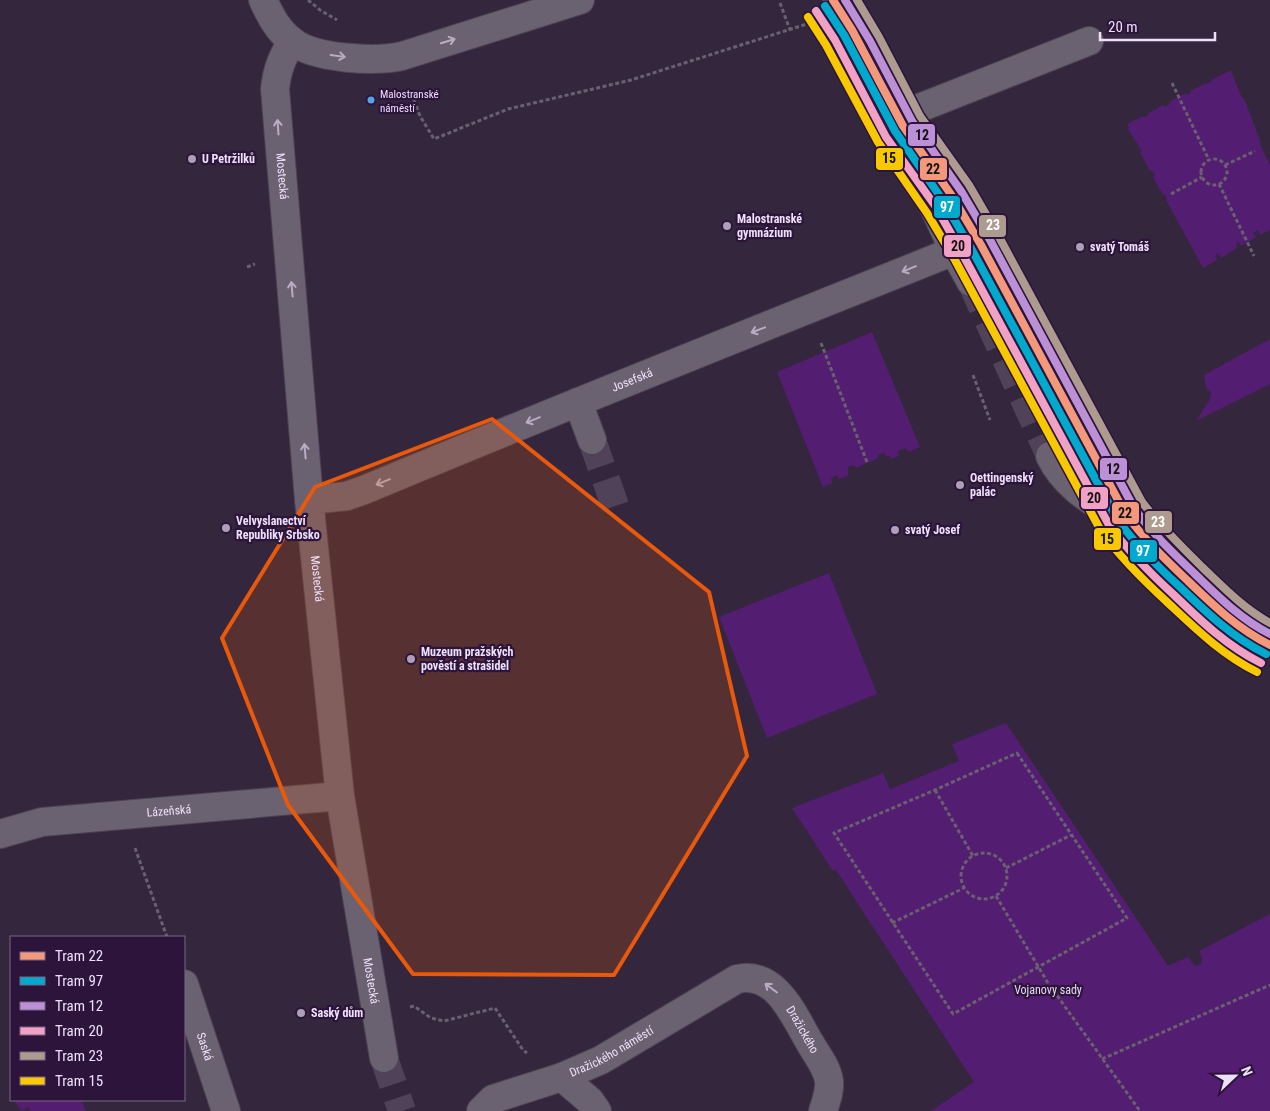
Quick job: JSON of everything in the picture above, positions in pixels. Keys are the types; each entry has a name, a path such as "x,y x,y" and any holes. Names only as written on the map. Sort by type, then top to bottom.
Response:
{"street":[{"path":"263,0 270,15 292,42 304,48 330,55 368,59 388,59 580,0"},
{"path":"845,4 954,251 971,282"},
{"path":"896,117 1089,41"},
{"name":"Mostecká","path":"292,42 283,55 277,71 275,89 309,500 340,796 384,1058"},
{"path":"896,117 959,206 1054,376"},
{"name":"Josefská","path":"309,500 347,496 954,251"},
{"path":"578,402 592,440"},
{"path":"1086,437 1125,513 1143,534 1241,624 1270,640"},
{"path":"1050,456 1055,466 1070,485 1143,534"},
{"name":"Lázeňská","path":"0,834 42,822 340,796"},
{"name":"Dražického","path":"738,979 748,977 759,979 771,986 787,1002 826,1070 829,1091 823,1111"},
{"name":"Dražického náměstí","path":"481,1111 493,1099 562,1078 601,1060 738,979"},
{"name":"Saská","path":"185,987 226,1111"},
{"path":"562,1078 590,1101 597,1111"}],"path":[{"path":"308,0 320,10 340,21"},
{"path":"780,3 790,30"},
{"path":"414,100 420,116 434,139 508,109 631,80 811,23"},
{"path":"1172,82 1210,160"},
{"path":"1225,166 1255,151"},
{"path":"1210,160 1218,160 1225,166 1227,174 1219,184 1207,183 1202,177 1203,166 1210,160"},
{"path":"1171,194 1202,177"},
{"path":"1219,184 1254,256"},
{"path":"821,343 868,462"},
{"path":"973,375 990,420"},
{"path":"1016,753 1071,835 1127,918 953,1014 834,833 1016,753"},
{"path":"935,790 973,856"},
{"path":"124,814 167,936"},
{"path":"1006,868 1071,835"},
{"path":"983,853 992,855 1001,860 1006,868 1008,879 996,896 984,900 978,899 964,888 962,870 964,865 973,856 983,853"},
{"path":"892,923 964,888"},
{"path":"996,896 1048,983 1140,1111"},
{"path":"1102,1059 1270,985"},
{"path":"376,1011 414,1006 431,1018 444,1021 495,1008 523,1050 562,1078"}],"highlighted area":[{"path":"492,419 709,592 747,756 614,975 413,974 288,805 222,638 315,487"}],"green space":[{"path":"1231,71 1242,98 1244,98 1260,144 1270,165 1270,230 1260,235 1258,230 1253,233 1256,237 1241,246 1239,242 1236,243 1237,248 1221,258 1218,253 1215,256 1217,260 1203,268 1166,200 1165,194 1163,195 1153,177 1155,175 1150,171 1140,152 1142,151 1128,129 1127,124 1149,115 1148,113 1164,105 1165,107 1170,104 1169,102 1186,93 1187,95 1191,93 1190,91 1207,84"},
{"path":"872,332 920,447 909,452 905,448 898,451 899,456 891,459 890,456 886,456 884,453 878,455 879,458 856,468 854,465 848,467 848,476 839,479 837,475 831,478 832,483 823,487 777,372"},
{"path":"1270,339 1270,384 1196,421 1210,399 1211,392 1206,388 1204,375"},
{"path":"829,573 877,694 767,738 719,617"},
{"name":"Vojanovy sady","path":"1006,723 1168,966 1188,957 1194,965 1198,966 1202,959 1199,951 1270,914 1270,1111 931,1111 974,1082 836,870 833,871 792,808 883,773 890,789 959,761 952,744"},
{"path":"15,1101 81,1101 86,1111 30,1111 28,1107 22,1111"}],"tunnel":[{"path":"971,282 1050,456"},
{"path":"1054,376 1086,437"},
{"path":"592,440 618,514"},
{"path":"384,1058 402,1111"}],"tram line":[{"name":"22","path":"833,0 852,30 903,126 952,196 981,245 1125,513 1171,565 1207,599 1237,624 1270,645"},
{"name":"12","path":"845,0 870,41 912,121 961,191 990,240 1134,508 1162,542 1221,598 1239,614 1270,634"},
{"name":"23","path":"857,0 879,37 920,116 969,185 998,235 1142,502 1171,536 1218,582 1243,604 1270,623"},
{"name":"97","path":"825,6 844,35 895,131 944,202 972,250 1117,519 1163,571 1200,606 1220,624 1266,654"},
{"name":"20","path":"816,11 835,40 886,137 936,207 1109,525 1140,562 1194,614 1226,641 1261,663"},
{"name":"15","path":"808,17 826,45 878,142 927,213 955,260 1101,531 1140,576 1198,631 1220,649 1257,672"}],"place":[{"name":"Malostranské náměstí","path":"371,100"},
{"name":"U Petržilků","path":"192,159"},
{"name":"Malostranské gymnázium","path":"727,226"},
{"name":"svatý Tomáš","path":"1080,247"},
{"name":"Oettingenský palác","path":"960,485"},
{"name":"Velvyslanectví Republiky Srbsko","path":"226,528"},
{"name":"svatý Josef","path":"895,530"},
{"name":"Muzeum pražských pověstí a strašidel","path":"411,659"},
{"name":"Saský dům","path":"301,1013"}]}
